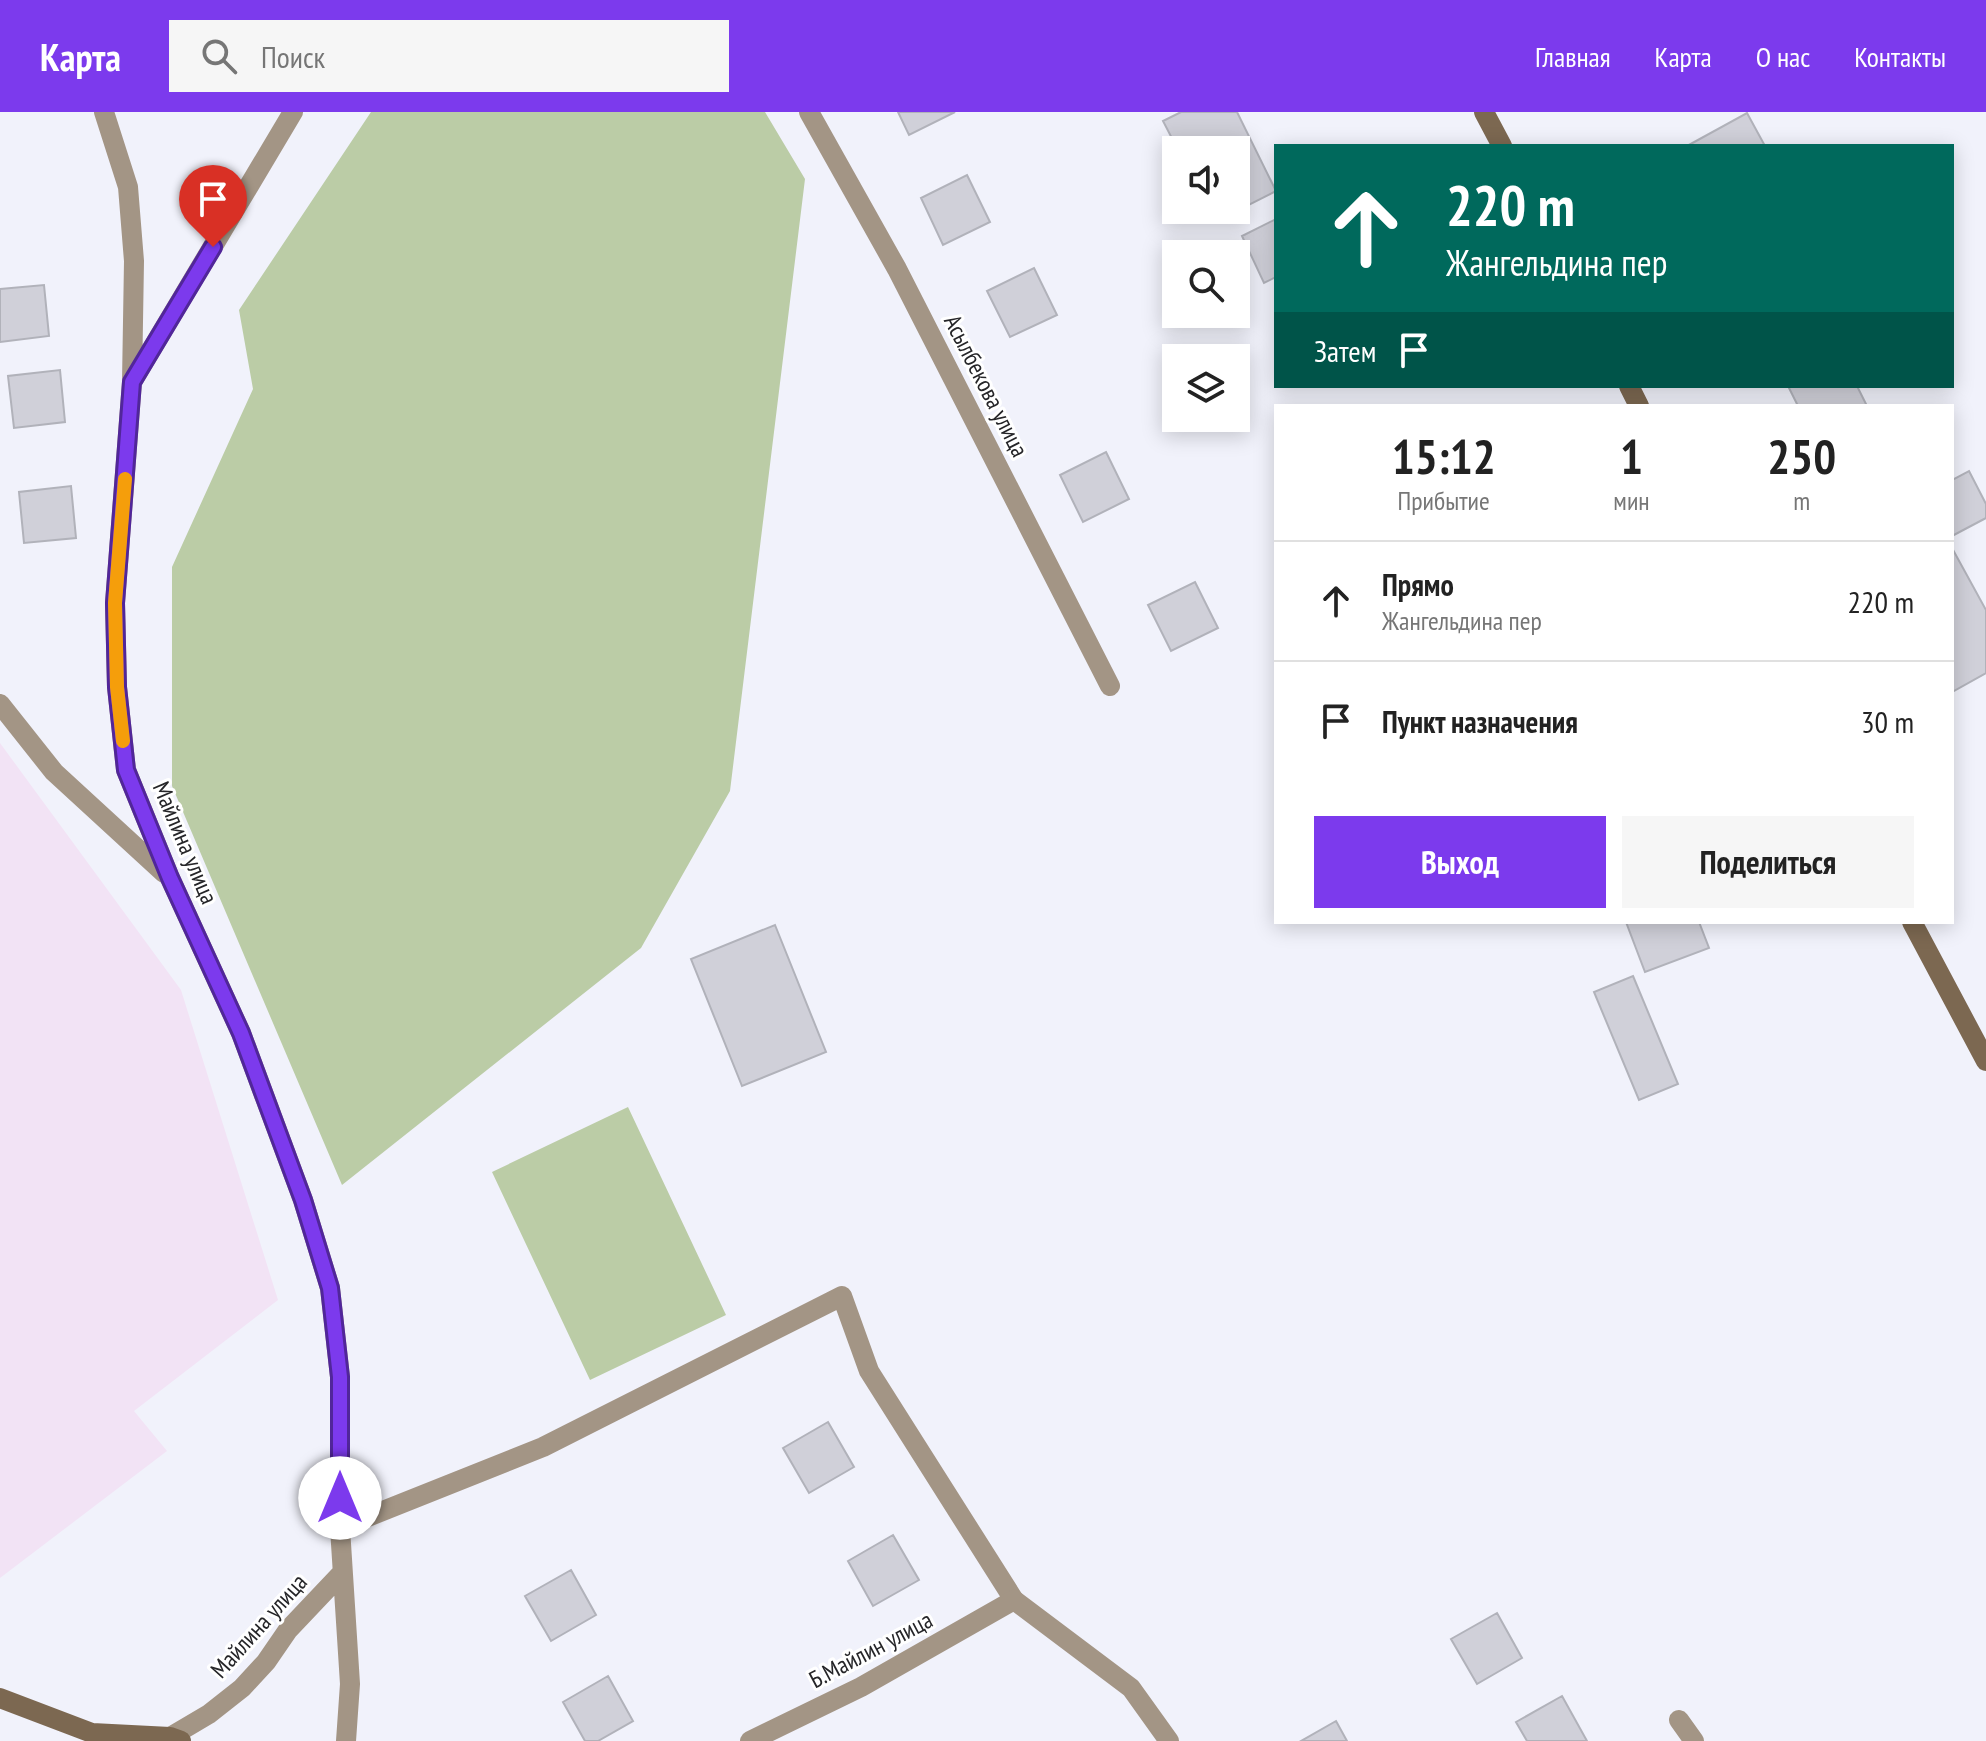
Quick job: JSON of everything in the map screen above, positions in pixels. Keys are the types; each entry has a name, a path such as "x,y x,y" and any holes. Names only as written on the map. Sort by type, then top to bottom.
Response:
{"street":[{"name":"Майлина улица","path":"104,112 128,187 134,261 132,382 115,603 117,687 126,770 170,878 241,1033 303,1200 330,1288 340,1377 340,1528 350,1684 346,1741"},
{"path":"132,382 293,112"},
{"name":"Асылбекова улица","path":"809,112 897,269 1110,686"},
{"path":"1484,112 1501,144"},
{"path":"0,704 54,772 170,878"},
{"path":"1913,924 1986,1061"},
{"path":"340,1528 543,1447 842,1296 869,1371 1014,1600 1131,1688 1169,1741"},
{"name":"Майлина улица","path":"176,1739 242,1688 266,1662 288,1630 342,1573"},
{"name":"Б.Майлин улица","path":"750,1741 861,1687 1014,1600"},
{"path":"0,1698 96,1737 176,1739"},
{"path":"1679,1720 1694,1741"}],"shaded area":[{"path":"0,743 181,990 278,1300 134,1411 167,1451 0,1578"}],"green space":[{"path":"371,112 765,112 805,179 730,791 641,948 342,1185 172,786 172,567 253,389 239,310"},
{"path":"628,1107 726,1315 590,1380 492,1172"}],"building":[{"path":"898,112 955,112 909,135"},
{"path":"1181,112 1237,112 1249,136 1171,136 1163,121"},
{"path":"1747,113 1764,144 1691,144"},
{"path":"1250,138 1274,187 1274,192 1250,204"},
{"path":"967,175 990,222 943,245 921,198"},
{"path":"1274,220 1274,278 1264,283 1250,253 1250,240 1244,240 1242,236"},
{"path":"1034,268 1057,315 1010,337 987,291"},
{"path":"44,285 49,336 0,342 0,289"},
{"path":"60,370 65,422 14,428 8,376"},
{"path":"1789,388 1858,388 1866,404 1797,404"},
{"path":"1106,452 1129,499 1083,522 1060,475"},
{"path":"1969,471 1986,504 1986,518 1954,535 1954,479"},
{"path":"71,486 76,538 24,543 19,492"},
{"path":"1954,552 1986,610 1986,673 1954,691"},
{"path":"1195,582 1218,628 1171,651 1148,605"},
{"path":"1627,924 1700,924 1709,948 1645,972"},
{"path":"775,925 826,1052 742,1086 691,959"},
{"path":"1633,976 1678,1084 1639,1100 1594,992"},
{"path":"828,1422 854,1467 809,1493 783,1448"},
{"path":"893,1535 919,1580 873,1606 848,1561"},
{"path":"571,1570 596,1615 551,1641 525,1596"},
{"path":"1497,1613 1522,1658 1477,1684 1451,1639"},
{"path":"608,1676 633,1721 598,1741 585,1741 563,1702"},
{"path":"1562,1696 1587,1741 1527,1741 1516,1722"},
{"path":"1336,1721 1347,1741 1301,1741"}],"slow traffic":[{"path":"123,741 117,687 115,603 125,479"}],"route":[{"path":"213,247 132,382 115,603 117,687 126,770 170,878 241,1033 303,1200 330,1288 340,1377 340,1498"}]}
